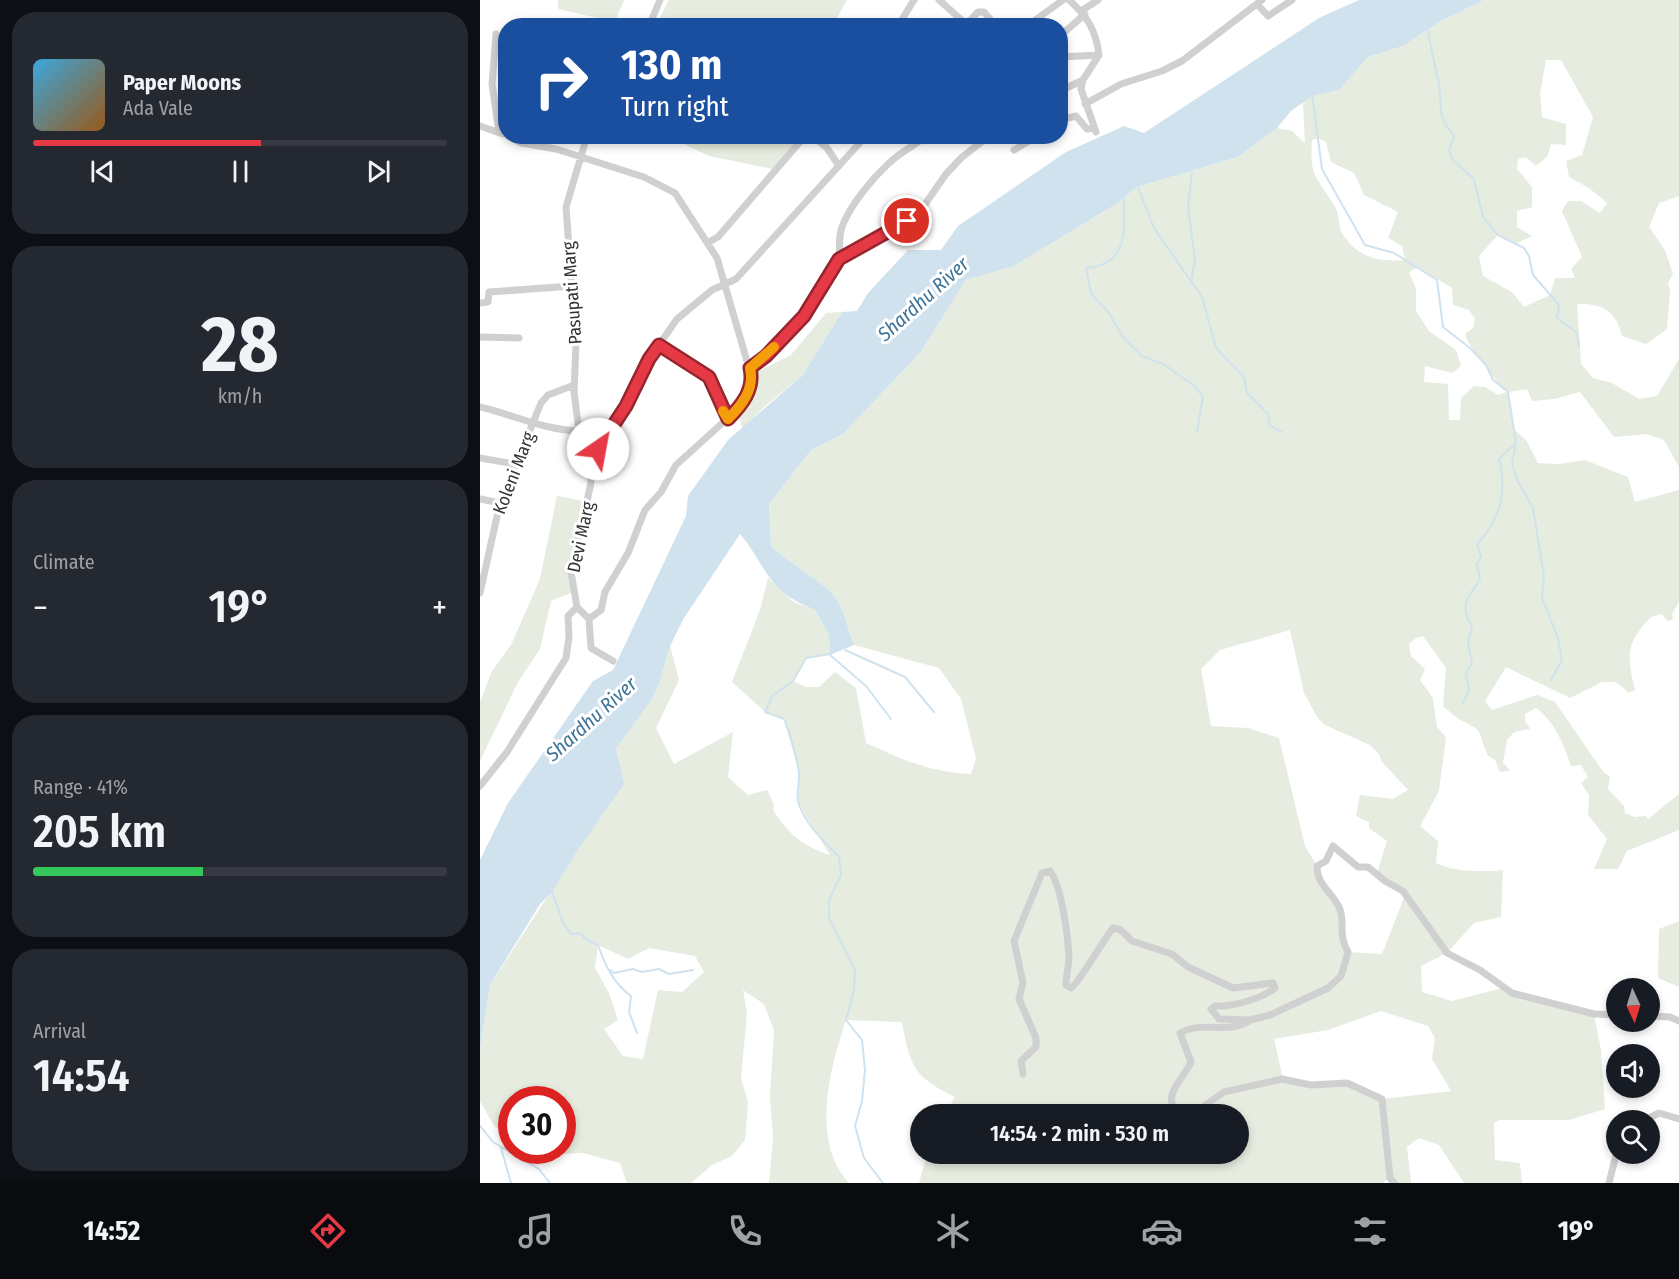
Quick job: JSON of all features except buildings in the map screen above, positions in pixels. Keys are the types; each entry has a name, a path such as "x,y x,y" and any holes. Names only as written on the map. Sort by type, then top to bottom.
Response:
{"street":[{"path":"652,18 660,0"},
{"path":"903,18 914,0"},
{"path":"939,0 958,18"},
{"path":"1038,18 1063,0"},
{"path":"1068,118 1076,116 1087,129 1095,130 1081,89 1083,80 1098,51 1091,23 1069,0"},
{"path":"1068,28 1098,0"},
{"path":"1085,104 1121,84 1162,71 1182,61 1260,3 1268,16 1292,0"},
{"path":"972,18 978,12 984,12 989,18"},
{"path":"496,34 492,84 498,110"},
{"path":"1068,56 1098,51"},
{"path":"1068,87 1083,80"},
{"path":"480,126 498,133"},
{"path":"535,144 644,177 675,193 709,242 717,258 750,368 752,384 738,409 676,465 661,492 645,510 628,553 605,592 601,610 589,619"},
{"name":"Pasupati Marg","path":"579,431 574,385 577,320 566,207 584,144"},
{"path":"709,242 718,237 798,144"},
{"path":"822,144 839,166"},
{"path":"589,463 626,406 649,359 688,309 725,283 736,279 748,268 859,144"},
{"path":"839,259 840,233 854,207 889,163 915,144"},
{"path":"750,368 766,356 804,316 839,259 907,221 921,210 946,174 979,144"},
{"path":"1014,150 1024,144"},
{"path":"480,303 488,302 489,292 572,286"},
{"path":"480,337 519,338"},
{"path":"659,345 709,377 728,419"},
{"name":"Koleni Marg","path":"480,593 500,503 514,464 541,403 548,395 574,385"},
{"path":"480,407 561,431 579,431"},
{"name":"Devi Marg","path":"577,607 571,572 589,502 591,483 589,463 579,431"},
{"path":"480,458 514,464"},
{"path":"480,499 500,503"},
{"path":"480,786 507,752 566,658 569,637 568,616 577,607 589,619 590,642 597,653 613,661"},
{"path":"1023,1074 1021,1061 1036,1047 1036,1038 1018,999 1023,982 1014,941 1042,873 1050,871 1055,878 1066,921 1069,958 1066,985 1071,988 1077,984 1091,958 1113,928 1121,930 1132,941 1172,954 1188,967 1233,988 1273,983 1275,988 1267,994 1230,1007 1215,1006 1211,1009 1219,1019 1250,1020 1270,1015 1328,988 1341,976 1348,952 1341,939 1341,913 1317,877 1317,866 1326,861 1334,846 1358,867 1368,867 1385,881 1403,891 1447,953 1480,970 1501,987 1512,993 1594,1014 1606,1015"},
{"path":"1660,1016 1670,1017 1679,1021"},
{"path":"1172,1104 1174,1084 1191,1062 1180,1033 1199,1026 1220,1029 1238,1028 1250,1020"},
{"path":"1207,1104 1224,1092 1282,1079 1311,1085 1347,1083 1382,1099 1390,1178 1394,1183"},
{"path":"1660,1113 1679,1119"},
{"path":"1609,1183 1614,1164"}],"shaded area":[{"path":"558,0 624,0 617,18 597,18 558,9"},
{"path":"669,0 847,0 837,18 660,18"},
{"path":"1484,0 1679,0 1679,196 1659,203 1649,227 1665,250 1673,274 1668,283 1670,290 1667,329 1646,344 1622,336 1616,320 1607,310 1594,305 1577,304 1581,364 1593,378 1612,383 1639,399 1657,396 1679,359 1679,467 1664,440 1647,434 1614,437 1580,392 1554,399 1532,401 1527,389 1508,392 1514,429 1526,440 1538,463 1559,464 1585,460 1628,477 1635,502 1679,490 1679,602 1672,614 1673,620 1667,621 1662,614 1651,617 1632,643 1630,668 1635,690 1629,693 1616,682 1602,682 1570,698 1506,667 1485,701 1492,710 1537,695 1555,702 1604,773 1610,776 1608,789 1624,806 1625,813 1635,817 1646,816 1648,819 1679,794 1679,830 1627,851 1618,869 1594,869 1607,839 1588,815 1589,795 1581,783 1588,777 1581,765 1571,766 1562,741 1548,719 1536,708 1525,714 1525,721 1530,729 1514,732 1507,740 1503,762 1510,771 1500,772 1495,760 1488,756 1480,733 1443,707 1446,668 1423,636 1409,644 1411,656 1425,669 1420,680 1433,698 1437,727 1446,737 1439,791 1420,826 1438,841 1436,863 1459,870 1503,870 1501,917 1474,923 1447,953 1421,966 1422,992 1452,1001 1503,988 1594,1014 1601,1050 1605,1109 1569,1120 1499,1120 1494,1123 1495,1160 1520,1163 1522,1183 1464,1183 1439,1145 1419,1138 1407,1147 1411,1183 1394,1183 1390,1178 1382,1183 919,1183 924,1164 1249,1164 1249,1104 951,1104 955,1097 931,1083 916,1069 908,1050 902,1022 846,1020 830,1081 827,1125 830,1146 837,1166 849,1183 769,1183 773,1139 770,1096 774,1030 764,1004 743,990 747,1013 741,1078 748,1102 745,1140 732,1156 712,1165 691,1183 627,1183 620,1163 583,1153 576,1153 576,1086 498,1086 498,1129 494,1126 480,1101 480,1049 490,985 579,848 616,749 652,699 670,646 679,680 656,728 674,764 733,732 728,777 748,795 767,790 774,804 773,810 784,826 804,843 821,852 830,855 798,803 799,772 784,719 765,712 732,682 760,610 768,578 794,602 815,610 829,635 830,655 806,658 793,681 806,687 819,687 835,672 856,688 866,743 929,768 971,774 976,759 961,699 939,668 854,645 842,610 832,594 771,546 769,504 811,450 843,434 920,353 966,280 1014,266 1116,204 1137,187 1238,157 1277,128 1292,131 1305,143 1303,102 1312,96 1339,90 1368,57 1403,46 1441,21","holes":["1546,60 1561,60 1593,117 1582,155 1566,161 1569,177 1589,188 1607,203 1600,213 1581,201 1568,201 1562,211 1582,257 1571,269 1575,278 1555,278 1550,295 1524,307 1512,292 1483,276 1479,256 1498,235 1517,243 1532,236 1517,227 1517,211 1532,207 1532,187 1517,169 1518,159 1526,157 1536,166 1547,157 1551,144 1566,145 1566,124 1542,117 1540,93","1318,138 1326,142 1331,162 1354,173 1364,195 1398,212 1388,238 1402,246 1405,260 1369,257 1348,241 1342,233 1337,210 1313,170 1312,140","1418,267 1452,288 1453,305 1469,310 1475,319 1473,328 1465,334 1469,344 1495,380 1507,392 1498,395 1485,387 1474,386 1461,398 1460,420 1449,420 1448,384 1424,382 1425,366 1452,373 1461,366 1456,350 1429,331 1416,311 1416,288 1409,272","1290,630 1304,693 1317,717 1325,725 1370,745 1408,790 1393,799 1360,795 1356,816 1369,822 1369,828 1387,841 1377,873 1405,895 1382,954 1348,952 1338,905 1317,877 1317,866 1305,846 1279,738 1248,728 1211,726 1201,669 1220,650","598,945 628,959 649,948 695,956 704,972 682,992 658,990 643,1059 623,1056 604,1029 618,1020 609,993 595,968","1381,1011 1428,1026 1435,1038 1432,1059 1451,1091 1382,1099 1339,1083 1311,1085 1283,1079 1274,1039 1328,1030"]},
{"path":"684,144 793,144 773,169 709,156"},
{"path":"842,312 802,376 766,405 742,429 738,409 747,395 751,375 791,355 826,313"},
{"path":"557,496 589,502 571,572 573,592 551,601 540,649 518,682 480,761 480,702 492,671 511,645 540,579"},
{"path":"1679,921 1679,987 1658,978 1659,929"}],"water":[{"name":"Shardhu River","path":"1359,0 1484,0 1441,21 1403,46 1368,57 1339,90 1312,96 1291,111 1277,128 1238,157 1137,187 1116,204 1014,266 966,280 920,353 843,434 811,450 769,504 771,546 832,594 842,610 854,645 830,655 829,635 815,610 786,595 777,586 740,534 684,618 670,646 652,699 616,749 624,784 579,848 552,892 540,904 490,985 480,1049 480,860 508,803 593,681 613,670 686,516 688,496 728,440 802,376 842,312 857,311 868,293 908,250 941,250 958,226 1066,152 1124,126 1144,133 1319,18"}],"waterway":[{"path":"1428,28 1439,84 1442,116 1454,136 1449,150 1453,160 1474,179 1483,217 1498,235 1524,248 1529,256 1533,275 1559,305 1557,318 1577,333 1579,346"},
{"path":"1312,94 1322,169 1365,245 1394,253 1437,280 1443,327 1470,348 1486,365 1493,380 1508,392 1516,443 1512,464 1517,480 1533,508 1544,576 1542,598 1558,638 1562,660 1551,680"},
{"path":"1191,282 1195,260 1188,208 1192,172"},
{"path":"1137,185 1154,228 1202,297 1216,348 1244,377 1247,393 1268,414 1270,426 1282,432"},
{"path":"1124,195 1122,242 1110,260 1086,268 1091,293 1108,312 1123,337 1142,356 1165,365 1193,385 1203,396 1197,431"},
{"path":"1463,703 1469,689 1466,673 1472,663 1468,643 1472,626 1465,607 1468,597 1480,580 1477,564 1481,556 1477,544 1492,524 1500,504 1502,483 1499,459 1516,443"},
{"path":"845,650 905,677 934,712"},
{"path":"830,654 806,658 793,681 772,696 765,712 784,719 798,767 797,798 802,813 839,857 841,875 829,900 829,918 855,970 854,990 846,1020 862,1040 865,1070 862,1101 855,1126 864,1158 883,1183"},
{"path":"830,655 866,686 891,719"},
{"path":"552,891 563,923 571,934 581,933 585,939 598,945 610,973 631,996 629,1012 637,1033"},
{"path":"610,970 614,973 633,969 642,972 659,969 669,974 693,970"},
{"path":"480,1126 493,1142 539,1169 550,1183"},
{"path":"506,1164 511,1183"}],"slow traffic":[{"path":"723,411 728,419 738,409 752,384 750,368 774,347"}],"route":[{"path":"598,449 626,406 653,351 659,345 667,353 709,377 717,401 728,419 738,409 752,384 750,368 766,356 804,316 839,259 907,221"}]}
